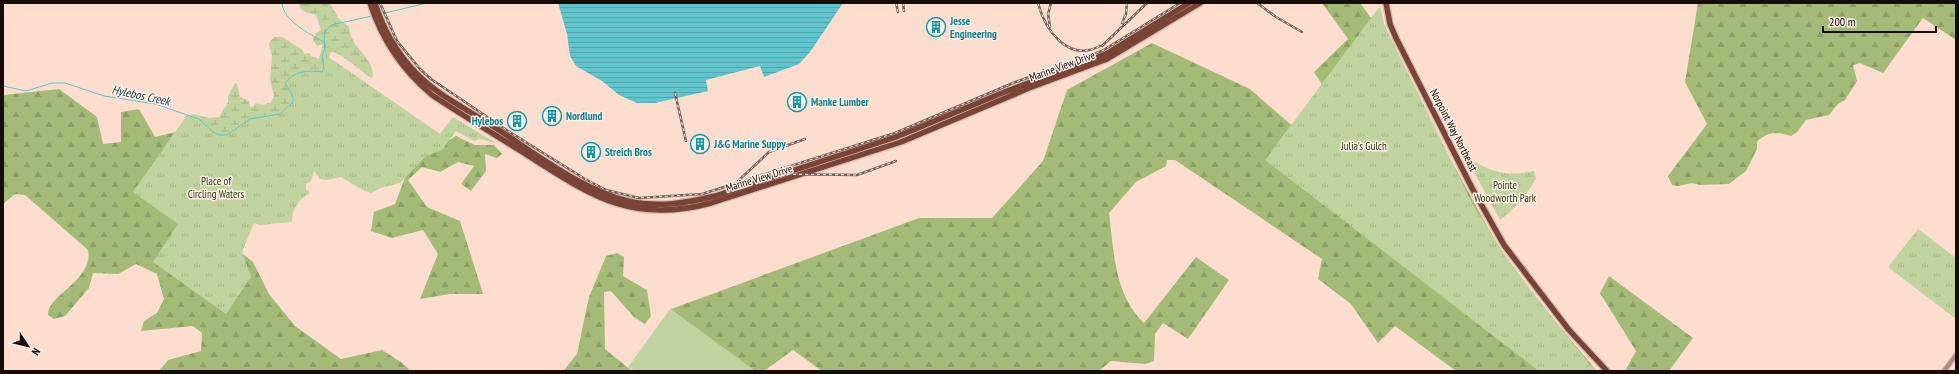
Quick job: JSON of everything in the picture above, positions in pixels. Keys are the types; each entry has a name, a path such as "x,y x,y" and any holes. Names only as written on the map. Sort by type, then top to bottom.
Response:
{"main road":[{"name":"Marine View Drive","path":"380,23 404,59 425,82 443,96 588,186 629,201 655,204 689,202 715,196 896,137 1002,93 1106,54 1189,3"},
{"name":"Marine View Drive","path":"373,5 385,41 397,59 422,86 442,101 588,193 628,207 667,210 692,208 711,203 901,142 1029,88 1107,59 1200,3"},
{"name":"Norpoint Way Northeast","path":"1386,3 1390,24 1396,38 1492,224 1526,275 1569,330 1607,371"}],"street":[{"path":"1944,371 1956,355"}],"green space":[{"path":"299,3 330,3 339,19 349,27 357,47 370,63 373,77 371,78 340,55 331,52 328,60 335,72 232,151 189,117 192,114 209,118 219,117 228,102 228,96 235,83 237,84 240,97 249,101 250,107 253,107 255,103 263,105 271,102 274,96 270,80 272,56 269,45 270,41 275,37 282,37 303,50 304,54 309,53 311,56 319,59 323,44 317,46 313,40 316,33 321,30 316,15 303,10 299,6"},
{"path":"1322,3 1360,3 1379,29 1499,248 1548,313 1597,371 1456,371 1395,326 1378,343 1351,304 1318,279 1322,259 1175,160 1167,160 1166,166 1136,182 1109,213 1114,257 1121,286 1134,312 1144,323 1196,257 1229,280 1188,339 1163,323 1155,334 1154,361 1145,364 1111,361 1099,371 822,371 793,350 764,371 755,371 671,309 919,218 992,218 1043,161 1067,90 1152,43 1250,89 1335,163 1359,141 1314,72 1348,39"},
{"path":"1698,3 1956,3 1956,40 1923,18 1883,73 1860,63 1853,65 1857,81 1845,100 1838,104 1829,115 1806,120 1797,132 1791,136 1772,133 1761,138 1757,142 1757,149 1746,171 1729,184 1700,185 1692,183 1678,186 1672,185 1668,176 1707,124 1685,82"},
{"name":"Julia's Gulch","path":"1380,6 1384,24 1473,205 1511,265 1587,361 1597,371 1539,371 1265,160"},
{"name":"Place of Circling Waters","path":"323,53 440,134 453,117 496,143 479,139 474,141 456,131 442,150 426,156 400,183 381,188 371,193 359,188 341,177 327,180 320,179 314,171 311,181 306,184 306,189 310,193 296,205 292,222 259,225 254,223 242,252 251,277 226,314 153,262 178,224 133,192 187,115 199,119 213,132 220,135 227,135 250,119 280,114 293,102 293,96 285,83 293,76 302,72 322,72 324,68"},
{"path":"59,89 97,117 103,144 121,142 121,112 139,109 155,137 188,129 225,240 253,262 269,294 295,326 341,359 382,350 401,362 411,371 159,371 168,360 201,351 202,333 193,326 141,331 144,321 157,313 164,299 157,274 136,264 118,274 93,273 89,288 65,316 54,319 48,315 50,308 55,301 84,270 88,261 88,250 25,195 15,194 3,204 3,96"},
{"path":"456,136 475,145 494,145 502,154 497,158 485,154 486,171 471,191 461,184 474,166 458,162 440,172 422,167 408,180 427,207 460,221 483,294 450,294 420,299 438,254 423,230 392,238 371,231 374,212 395,204 408,170 420,158"},
{"name":"Pointe Woodworth Park","path":"1475,162 1503,173 1510,174 1534,171 1536,179 1520,201 1500,220 1471,166"},
{"path":"1918,229 1956,258 1956,319 1888,267"},
{"path":"617,253 624,257 623,276 647,290 651,316 645,324 634,317 611,291 604,292 605,349 632,371 563,371 577,354 589,297 606,256"},
{"path":"1609,276 1693,338 1669,371 1625,371 1636,351 1600,293"},
{"path":"671,308 755,371 636,371 628,367"}],"water":[{"path":"558,3 843,3 810,52 799,64 764,77 760,66 706,80 708,91 655,103 637,103 619,95 602,81 576,66 570,56 567,34"}],"waterway":[{"path":"282,3 287,16 292,21 305,31 324,42"},
{"name":"Hylebos Creek","path":"381,14 427,3"},
{"name":"Hylebos Creek","path":"3,86 26,91 52,83 65,83 104,96 155,104 199,119 213,132 220,135 227,135 250,119 280,114 293,102 293,96 285,83 293,76 306,71 322,72 324,68 322,56 325,48 325,32 331,25 372,16"}],"railway":[{"path":"380,3 397,41 420,69 431,79 508,131 585,179 606,190 639,198 702,194 895,133 1013,83 1102,51 1180,3"},
{"path":"896,3 898,12"},
{"path":"903,3 904,11"},
{"path":"1038,3 1046,24 1052,33 1068,47 1078,50 1088,50 1100,46"},
{"path":"1050,27 1048,14 1051,3"},
{"path":"1122,23 1126,14 1127,3"},
{"path":"1102,46 1147,3"},
{"path":"1257,3 1276,17 1302,32"},
{"path":"675,93 686,141"},
{"path":"738,181 769,152 805,139"},
{"path":"775,174 857,175 896,161"}],"place":[{"name":"Jesse Engineering","path":"936,27"},
{"name":"Manke Lumber","path":"797,102"},
{"name":"Nordlund","path":"552,116"},
{"name":"Hylebos","path":"517,121"},
{"name":"J&G Marine Suppy","path":"700,144"},
{"name":"Streich Bros","path":"591,152"}]}
